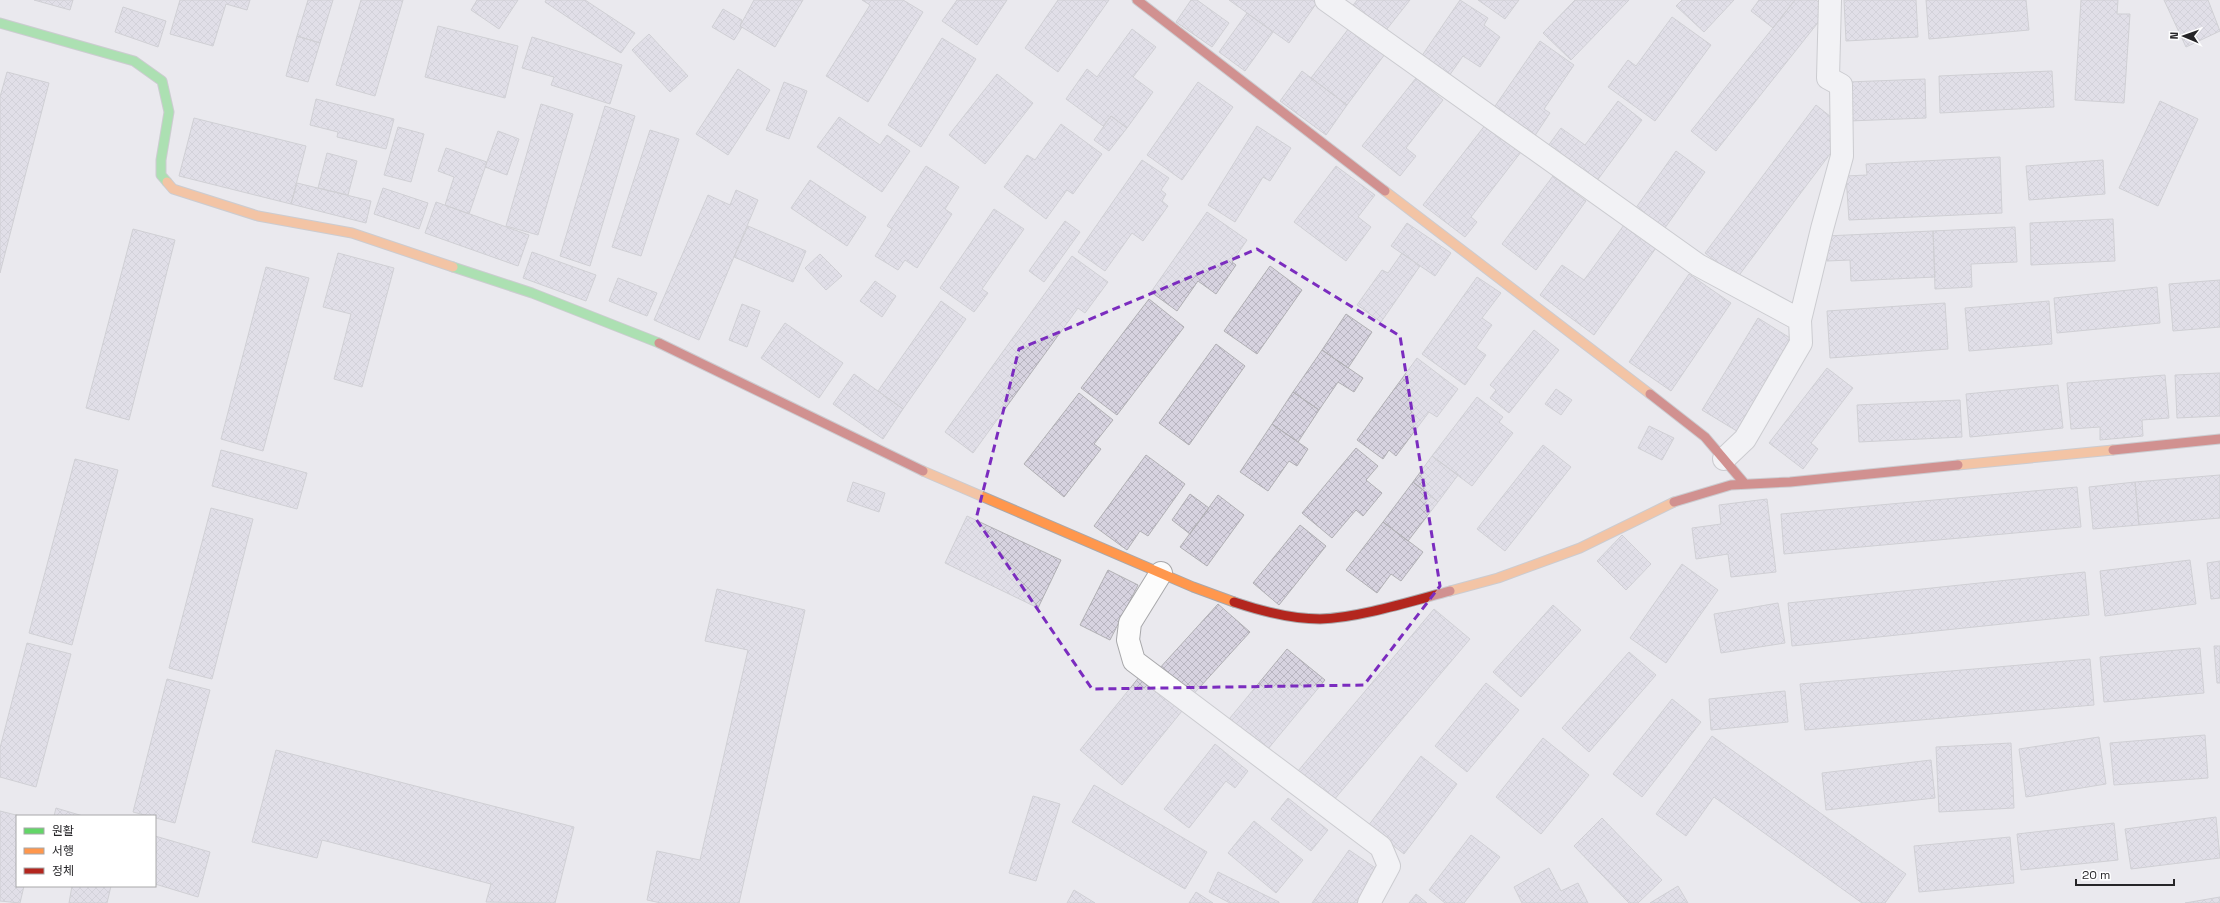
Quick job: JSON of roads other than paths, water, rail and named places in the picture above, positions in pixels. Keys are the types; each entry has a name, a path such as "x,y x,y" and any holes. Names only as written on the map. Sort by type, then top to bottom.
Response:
{"street":[{"path":"1137,0 1705,437 1745,484"},
{"path":"1326,0 1698,265 1800,320"},
{"path":"1724,459 1745,439 1801,343 1800,320 1842,156 1841,86 1828,78 1830,0"},
{"path":"0,23 134,61 162,81 169,112 161,160 161,175 173,189 258,216 352,233 525,291 644,336 907,464 1193,587 1266,613 1319,619 1340,617 1403,603 1498,578 1580,548 1665,505 1731,485 1790,482 2220,439"},
{"path":"1160,573 1130,623 1128,640 1134,661 1381,847 1389,866 1369,903"}]}
